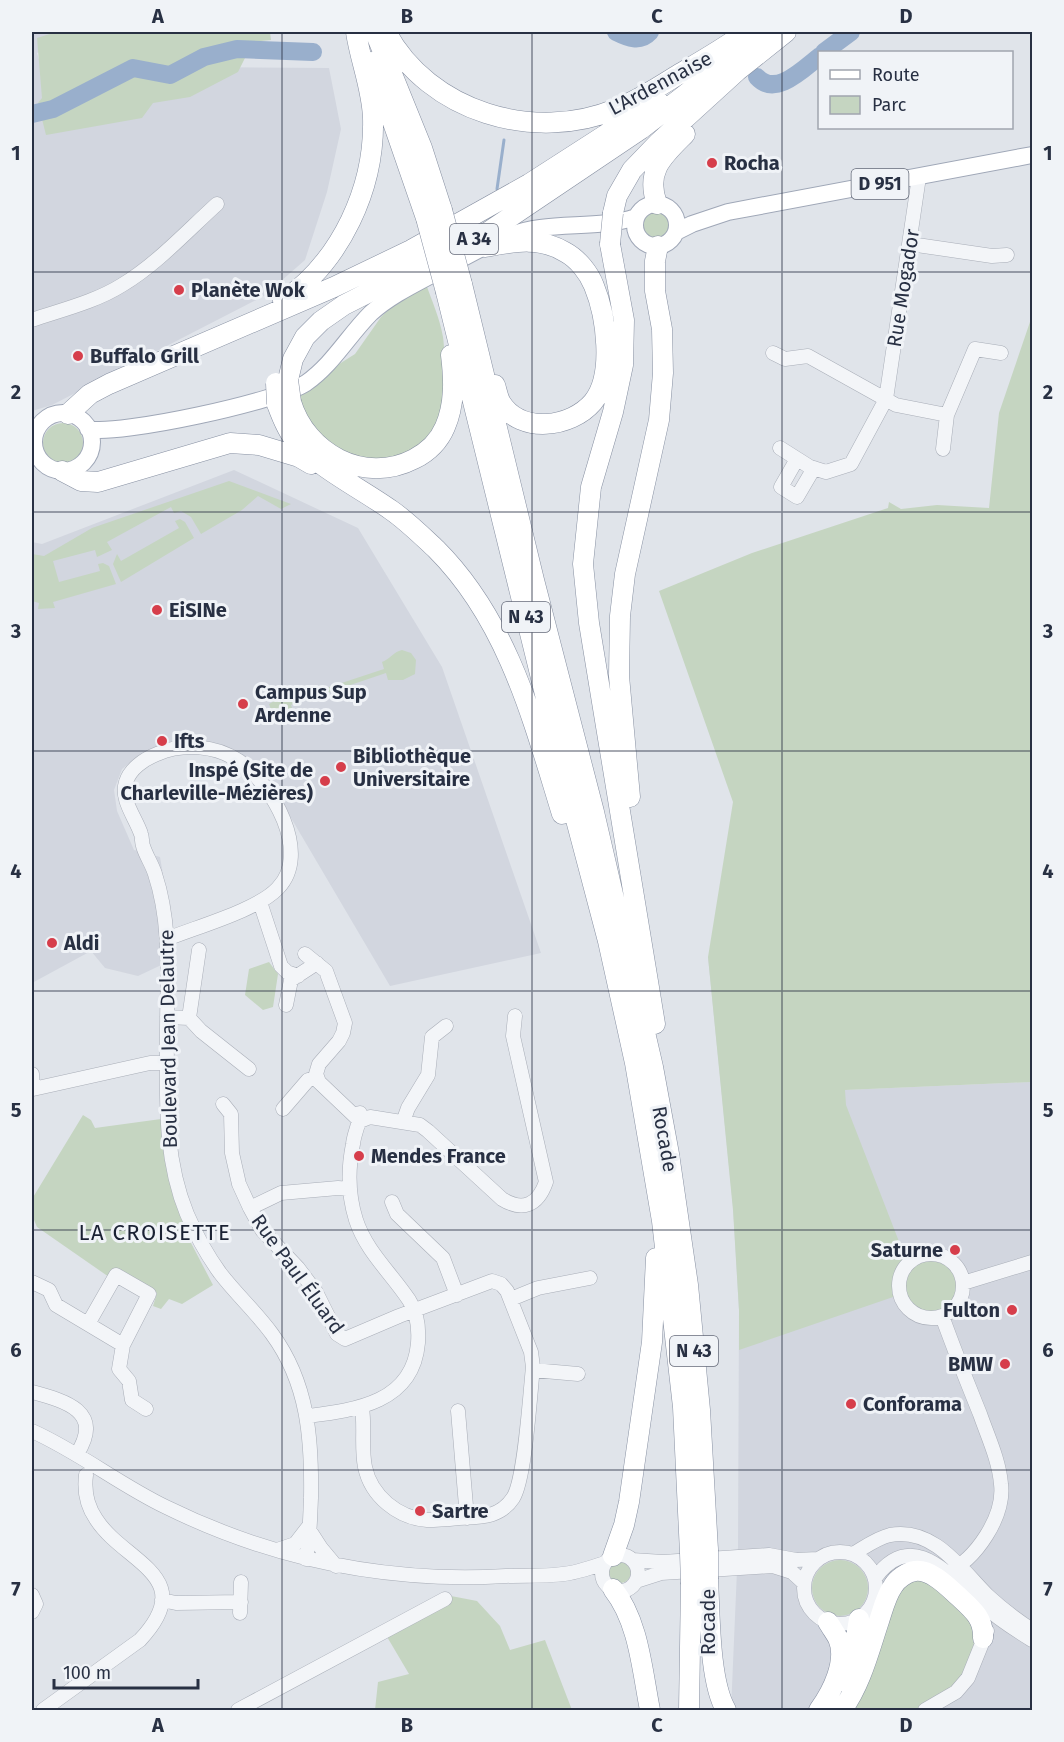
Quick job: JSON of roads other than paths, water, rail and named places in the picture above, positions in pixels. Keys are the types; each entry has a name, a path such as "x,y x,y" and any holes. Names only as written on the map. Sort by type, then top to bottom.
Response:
{"highway":[{"name":"A 34","path":"358,32 399,135 434,214"},
{"path":"231,333 276,306 311,278 340,241 357,207 368,163 373,118 358,32"},
{"name":"A 34","path":"375,32 422,148 434,214 454,288 474,333"},
{"name":"L'Ardennaise","path":"386,32 409,63 431,84 454,100 508,119 538,123 568,122 616,110 727,46 746,32"},
{"name":"L'Ardennaise","path":"282,382 305,337 321,321 344,305 488,232 641,129 766,32"},
{"path":"669,1154 669,1118 589,623 584,564 591,487 614,412 623,364 624,320 610,244 613,213 617,196 632,170 658,143 737,71 787,32"},
{"path":"677,214 652,185 659,162 787,32"},
{"path":"349,482 311,456 297,444 288,430 280,359 291,338 304,321 326,302 465,232 536,189 635,120 727,46"},
{"path":"68,414 90,394 334,287 411,250 539,178 658,101"},
{"path":"474,333 483,350 500,402 512,414 530,423 554,424 578,414 594,401 603,380 607,352 601,307 594,285 582,266 565,252 543,242 526,240 485,247"},
{"path":"654,1017 626,762 619,676 620,616 625,574 659,420 663,373 662,328 655,291 655,261 658,246"},
{"name":"A 34","path":"284,403 317,444 334,456 355,466 378,470 401,466 422,455 434,444 445,428 452,406 454,288"},
{"name":"N 43","path":"454,288 575,816 608,941 635,1063 657,1183 699,1551 699,1581 689,1710"},
{"name":"Rocade","path":"474,333 534,580 594,812 653,1067 669,1154 691,1319 700,1410 699,1551"},
{"path":"62,471 81,481 98,482 230,443 259,445 299,457 349,482"},
{"name":"N 43","path":"349,482 394,512 437,550 478,600 507,653 538,736 584,882 608,941"},
{"path":"609,1560 620,1540 629,1502 652,1342 656,1296 657,1183"},
{"path":"842,1710 852,1697 887,1597 893,1585 902,1576 916,1571 945,1584 980,1617 983,1638"},
{"path":"699,1581 715,1677 721,1702 726,1710"},
{"name":"Rocade","path":"699,1581 708,1710"},
{"path":"609,1586 628,1611 650,1710"},
{"path":"832,1710 850,1674 859,1618"},
{"path":"819,1710 831,1693 840,1659 838,1640 828,1622"}],"main road":[{"name":"D 951","path":"677,214 728,212 1032,155"},
{"path":"644,207 677,214 676,232 669,242 658,246 646,244 637,235 636,217 644,207"},
{"path":"88,429 130,429 264,399 303,385 321,371 363,321 379,307 398,294 485,247 507,236 530,229 618,222 636,217"},
{"path":"573,224 637,235"},
{"path":"68,414 83,422 88,429 92,442 91,449 87,458 72,470 62,471 47,466 34,452 34,431 46,418 53,415 68,414"},
{"path":"91,449 99,442 130,429"}],"street":[{"name":"Rue Mogador","path":"814,468 826,472 851,464 886,399 919,177"},
{"path":"32,320 84,302 123,285 158,258 217,204"},
{"path":"910,244 992,256 1007,255"},
{"path":"943,449 947,415 975,349 1001,353"},
{"path":"773,353 785,359 808,356 896,405 947,415"},
{"path":"780,448 814,468 797,497 781,487 797,459"},
{"name":"Boulevard Jean Delautre","path":"260,902 281,885 290,869 292,847 286,826 259,780 238,761 206,748 188,746 169,749 141,762 125,784 125,794 142,835 142,845 154,871 163,901 167,939 167,1119 170,1154 176,1184 187,1215 203,1247 220,1273 274,1336 303,1396 308,1416 311,1455 310,1527 306,1559"},
{"path":"167,939 260,902 281,966 287,972 298,976"},
{"path":"189,1018 200,950"},
{"path":"305,954 326,971 345,1023 339,1041 319,1064 315,1074 327,1092 360,1114 420,1125 502,1199 513,1206 527,1205 535,1200 542,1193 546,1182 513,1036 515,1016"},
{"path":"286,1005 291,980 317,963"},
{"path":"167,1017 189,1018 201,1031 249,1069"},
{"path":"404,1122 408,1108 428,1075 432,1037 446,1026"},
{"path":"32,1074 33,1089 150,1063 167,1064"},
{"path":"283,1108 308,1080 317,1078"},
{"name":"Rue Paul Éluard","path":"223,1104 231,1114 232,1154 239,1184 250,1208 262,1230 298,1268 316,1292 337,1334 345,1339 414,1311"},
{"path":"308,1416 362,1408 383,1398 398,1387 411,1370 417,1352 419,1333 410,1301 372,1252 356,1221 350,1189 349,1167 360,1114"},
{"path":"250,1208 281,1193 350,1189"},
{"path":"392,1202 397,1214 443,1258 458,1294"},
{"path":"936,1254 954,1264 960,1273 963,1283 962,1294 951,1311 942,1316 931,1318 921,1316 904,1304 899,1283 907,1264 916,1258 936,1254"},
{"path":"963,1283 1032,1262"},
{"path":"88,1324 116,1275 149,1294 123,1345 119,1369 129,1381 132,1400 146,1409"},
{"path":"511,1299 538,1288 590,1278"},
{"path":"362,1408 365,1466 370,1481 380,1497 393,1508 409,1517 427,1520 466,1518 489,1516 503,1509 513,1498 520,1479 533,1370 531,1352 507,1291 501,1284 492,1281 414,1311"},
{"path":"32,1282 49,1290 56,1305 123,1345"},
{"path":"942,1316 995,1455 1002,1485 1000,1506 989,1533 959,1565 946,1573"},
{"path":"533,1370 578,1374"},
{"path":"32,1392 60,1399 74,1407 83,1418 87,1427 87,1437 77,1454"},
{"path":"458,1411 466,1518"},
{"path":"32,1431 77,1454 164,1507 213,1529 306,1559 381,1574 443,1578 569,1574 623,1555 632,1560 663,1562 769,1555 796,1560 818,1559 835,1552 853,1554 870,1568 875,1578 875,1597 866,1613 844,1624 828,1622 819,1617 807,1602 804,1583 808,1570 818,1559"},
{"path":"43,1710 140,1640 153,1626 161,1610 162,1600 157,1580 148,1567 97,1521 87,1502 86,1475"},
{"path":"277,1550 295,1544 310,1527 321,1548 336,1566"},
{"path":"853,1554 878,1539 901,1534 926,1540 937,1546 991,1598 1032,1630"},
{"path":"875,1578 893,1559 912,1555 923,1558 946,1573 981,1604 1032,1640"},
{"path":"609,1560 602,1574 609,1586"},
{"path":"632,1560 637,1570 636,1581"},
{"path":"569,1574 618,1590 628,1588 636,1581 661,1573 773,1566 792,1572 804,1583"},
{"path":"162,1600 241,1607 242,1582"},
{"path":"32,1595 36,1604 32,1612"},
{"path":"242,1710 445,1599"},
{"path":"925,1710 956,1692 968,1678 989,1626 989,1616 981,1604"}],"waterway":[{"path":"616,32 629,38 642,37 650,32"},
{"path":"825,51 851,32"},
{"path":"32,114 53,109 133,68 170,75 204,57 237,49 313,52"},
{"path":"757,77 765,83 781,83 790,79 818,58"},
{"path":"497,189 504,140"}],"place":[{"name":"Rocha","path":"712,163"},
{"name":"Planète Wok","path":"179,290"},
{"name":"Buffalo Grill","path":"78,356"},
{"name":"EiSINe","path":"157,610"},
{"name":"Campus Sup Ardenne","path":"243,704"},
{"name":"Ifts","path":"162,741"},
{"name":"Bibliothèque Universitaire","path":"341,767"},
{"name":"Inspé (Site de Charleville-Mézières)","path":"325,781"},
{"name":"Aldi","path":"52,943"},
{"name":"Mendes France","path":"359,1156"},
{"name":"Saturne","path":"955,1250"},
{"name":"Fulton","path":"1012,1310"},
{"name":"BMW","path":"1005,1364"},
{"name":"Conforama","path":"851,1404"},
{"name":"Sartre","path":"420,1511"}],"district":[{"name":"LA CROISETTE","path":"155,1232"}]}
